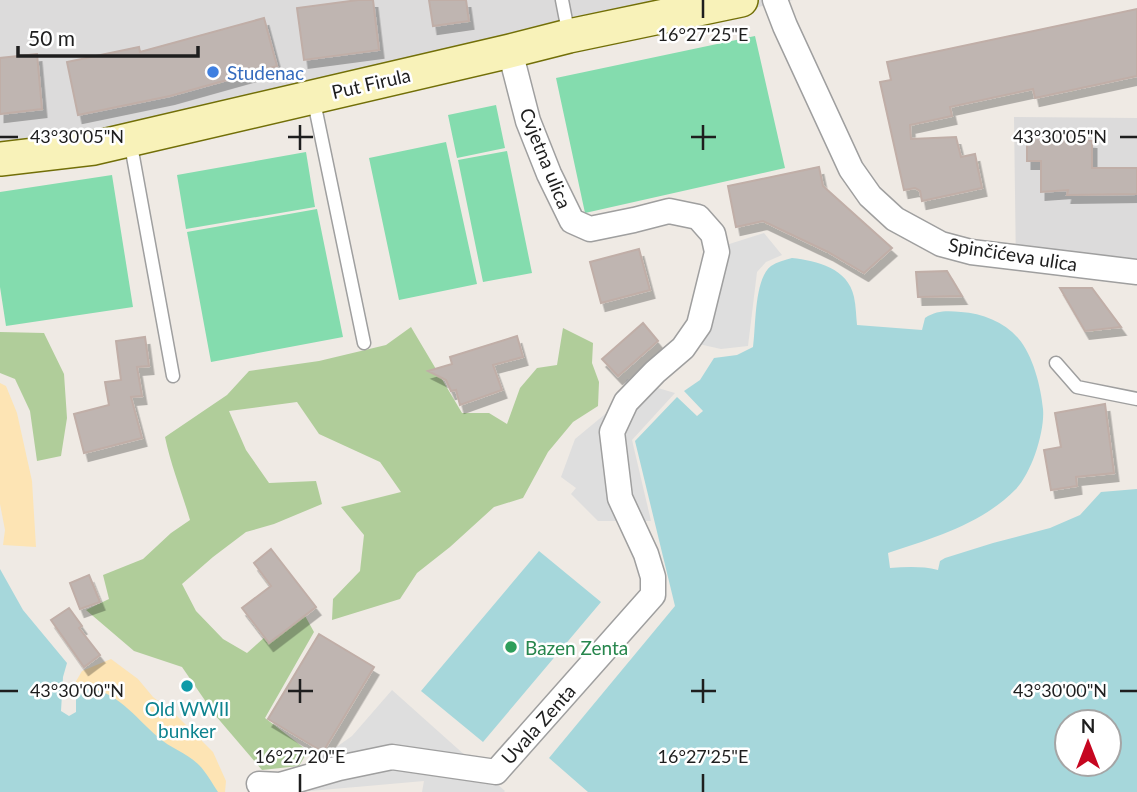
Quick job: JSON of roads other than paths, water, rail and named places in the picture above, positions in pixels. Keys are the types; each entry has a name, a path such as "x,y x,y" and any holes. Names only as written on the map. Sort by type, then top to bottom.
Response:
{"street":[{"name":"Put Firula","path":"0,159 94,148 569,36 741,0"},
{"name":"Spinčićeva ulica","path":"775,0 851,169 870,196 895,219 941,244 971,252 1137,272"},
{"name":"Cvjetna ulica","path":"510,51 528,121 549,174 572,221 590,229 669,211 698,217 713,234 716,253"},
{"name":"Uvala Zenta","path":"259,784 280,785 391,757 496,772 653,595 653,577 646,554 620,498 612,432 626,402 683,348 699,325 716,253"}],"lane":[{"path":"562,0 569,36"},
{"path":"313,97 364,343"},
{"path":"130,140 173,376"},
{"path":"1056,363 1077,387 1137,399"}],"water":[{"path":"792,258 802,259 821,264 838,273 851,287 857,325 922,330 925,318 952,311 992,319 1018,338 1028,353 1035,372 1043,409 1042,428 1032,462 1022,482 1003,501 972,521 888,553 890,568 920,567 938,570 940,561 945,558 1050,528 1080,515 1101,492 1137,489 1137,792 588,792 549,758 675,606 635,441 677,397 697,416 703,411 684,391 700,380 714,358 737,355 753,347 761,281 765,272 778,262"},
{"name":"Bazen Zenta","path":"539,551 601,602 483,742 421,691"},
{"path":"0,569 23,610 67,663 63,677 61,711 69,716 76,712 76,689 101,691 112,696 163,741 199,765 218,792 0,792"}],"place":[{"name":"Studenac","path":"213,72"},
{"name":"Bazen Zenta","path":"511,647"},
{"name":"Old WWII bunker","path":"187,686"}]}
